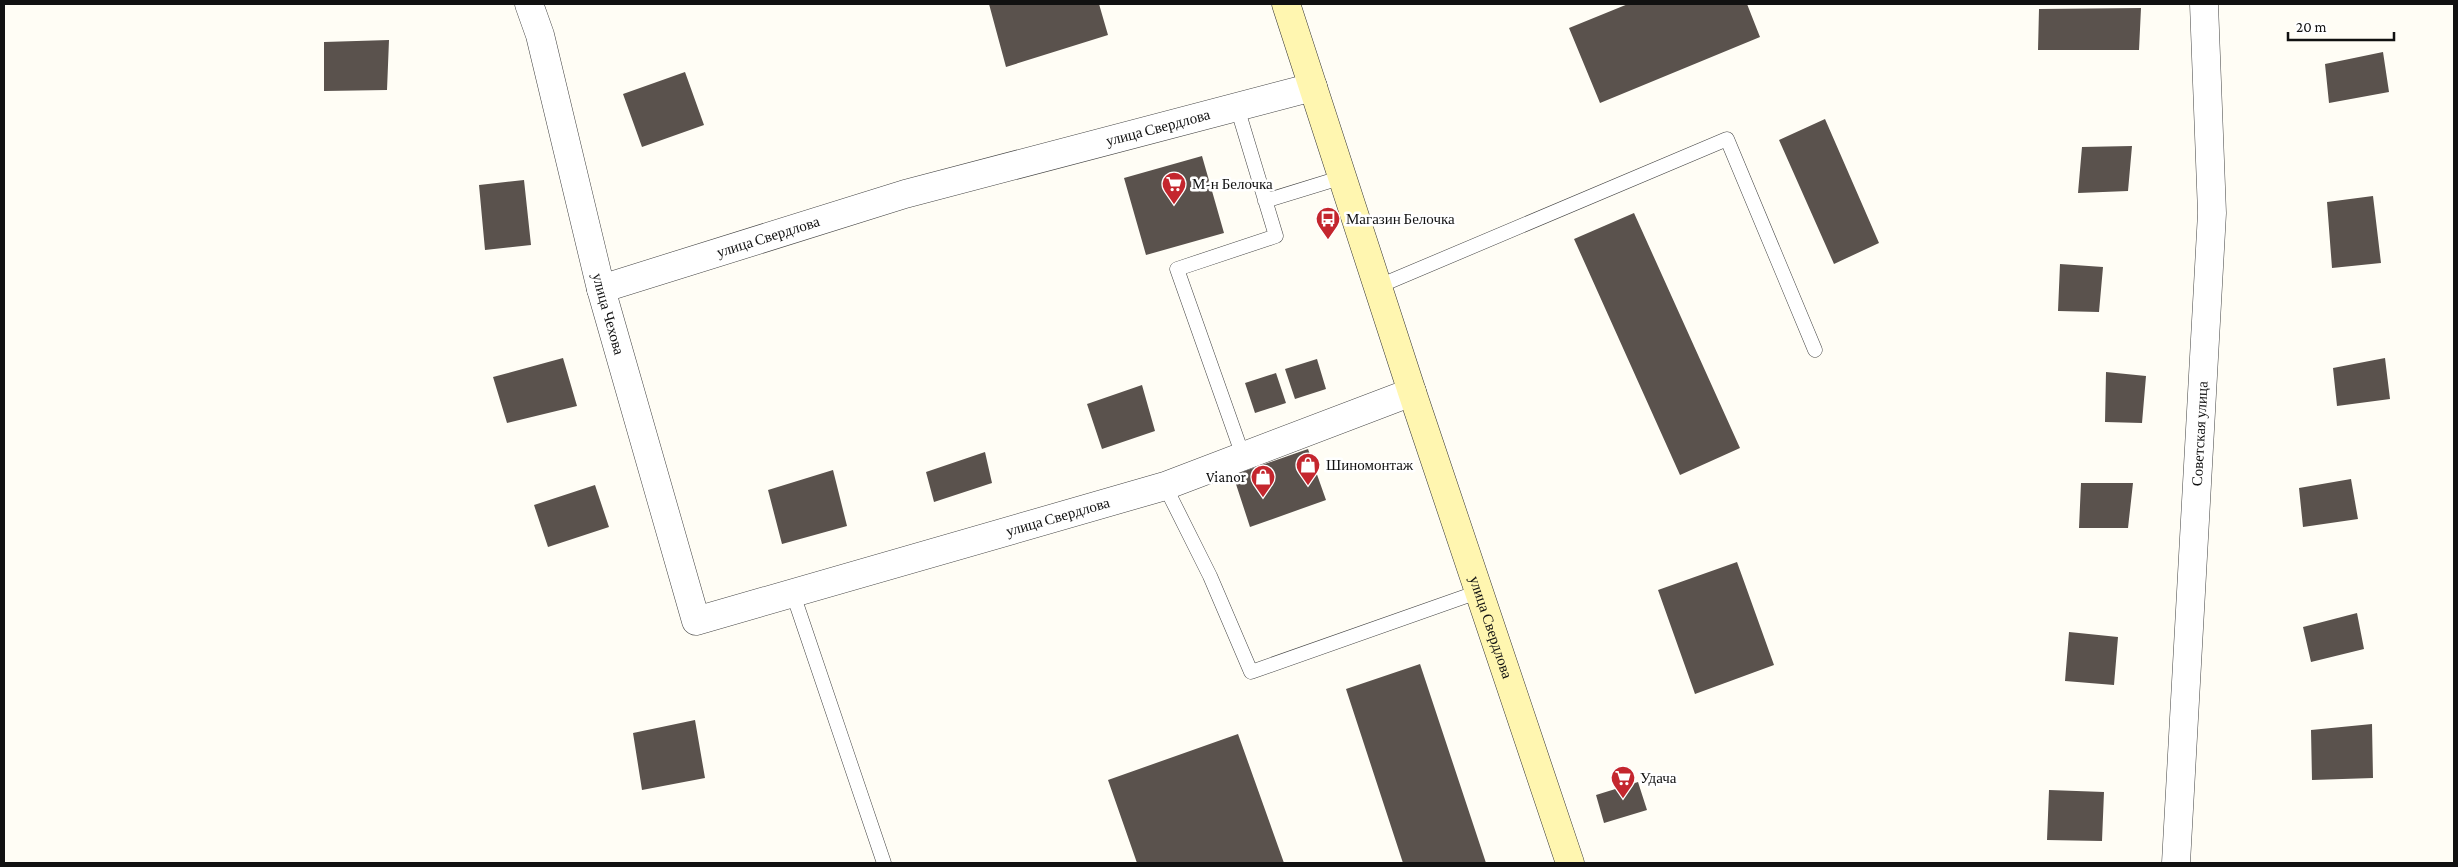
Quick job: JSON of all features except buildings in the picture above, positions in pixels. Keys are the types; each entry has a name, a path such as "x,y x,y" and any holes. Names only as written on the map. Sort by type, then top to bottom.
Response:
{"main road":[{"name":"улица Свердлова","path":"1286,4 1478,592 1570,863"}],"street":[{"name":"улица Чехова","path":"529,4 540,35 601,289 696,621"},
{"name":"Советская улица","path":"2176,863 2212,213 2204,4"},
{"name":"улица Свердлова","path":"601,289 905,194 1313,87"},
{"name":"улица Свердлова","path":"696,621 1164,486 1412,392"}],"lane":[{"path":"1237,108 1276,236 1177,269 1243,456"},
{"path":"1379,286 1727,139 1815,350"},
{"path":"1265,201 1343,177"},
{"path":"1164,486 1210,576 1251,672 1478,592"},
{"path":"793,594 884,863"}],"place":[{"name":"М-н Белочка","path":"1174,205"},
{"name":"Магазин Белочка","path":"1328,240"},
{"name":"Шиномонтаж","path":"1308,486"},
{"name":"Vianor","path":"1263,498"},
{"name":"Удача","path":"1623,799"}]}
